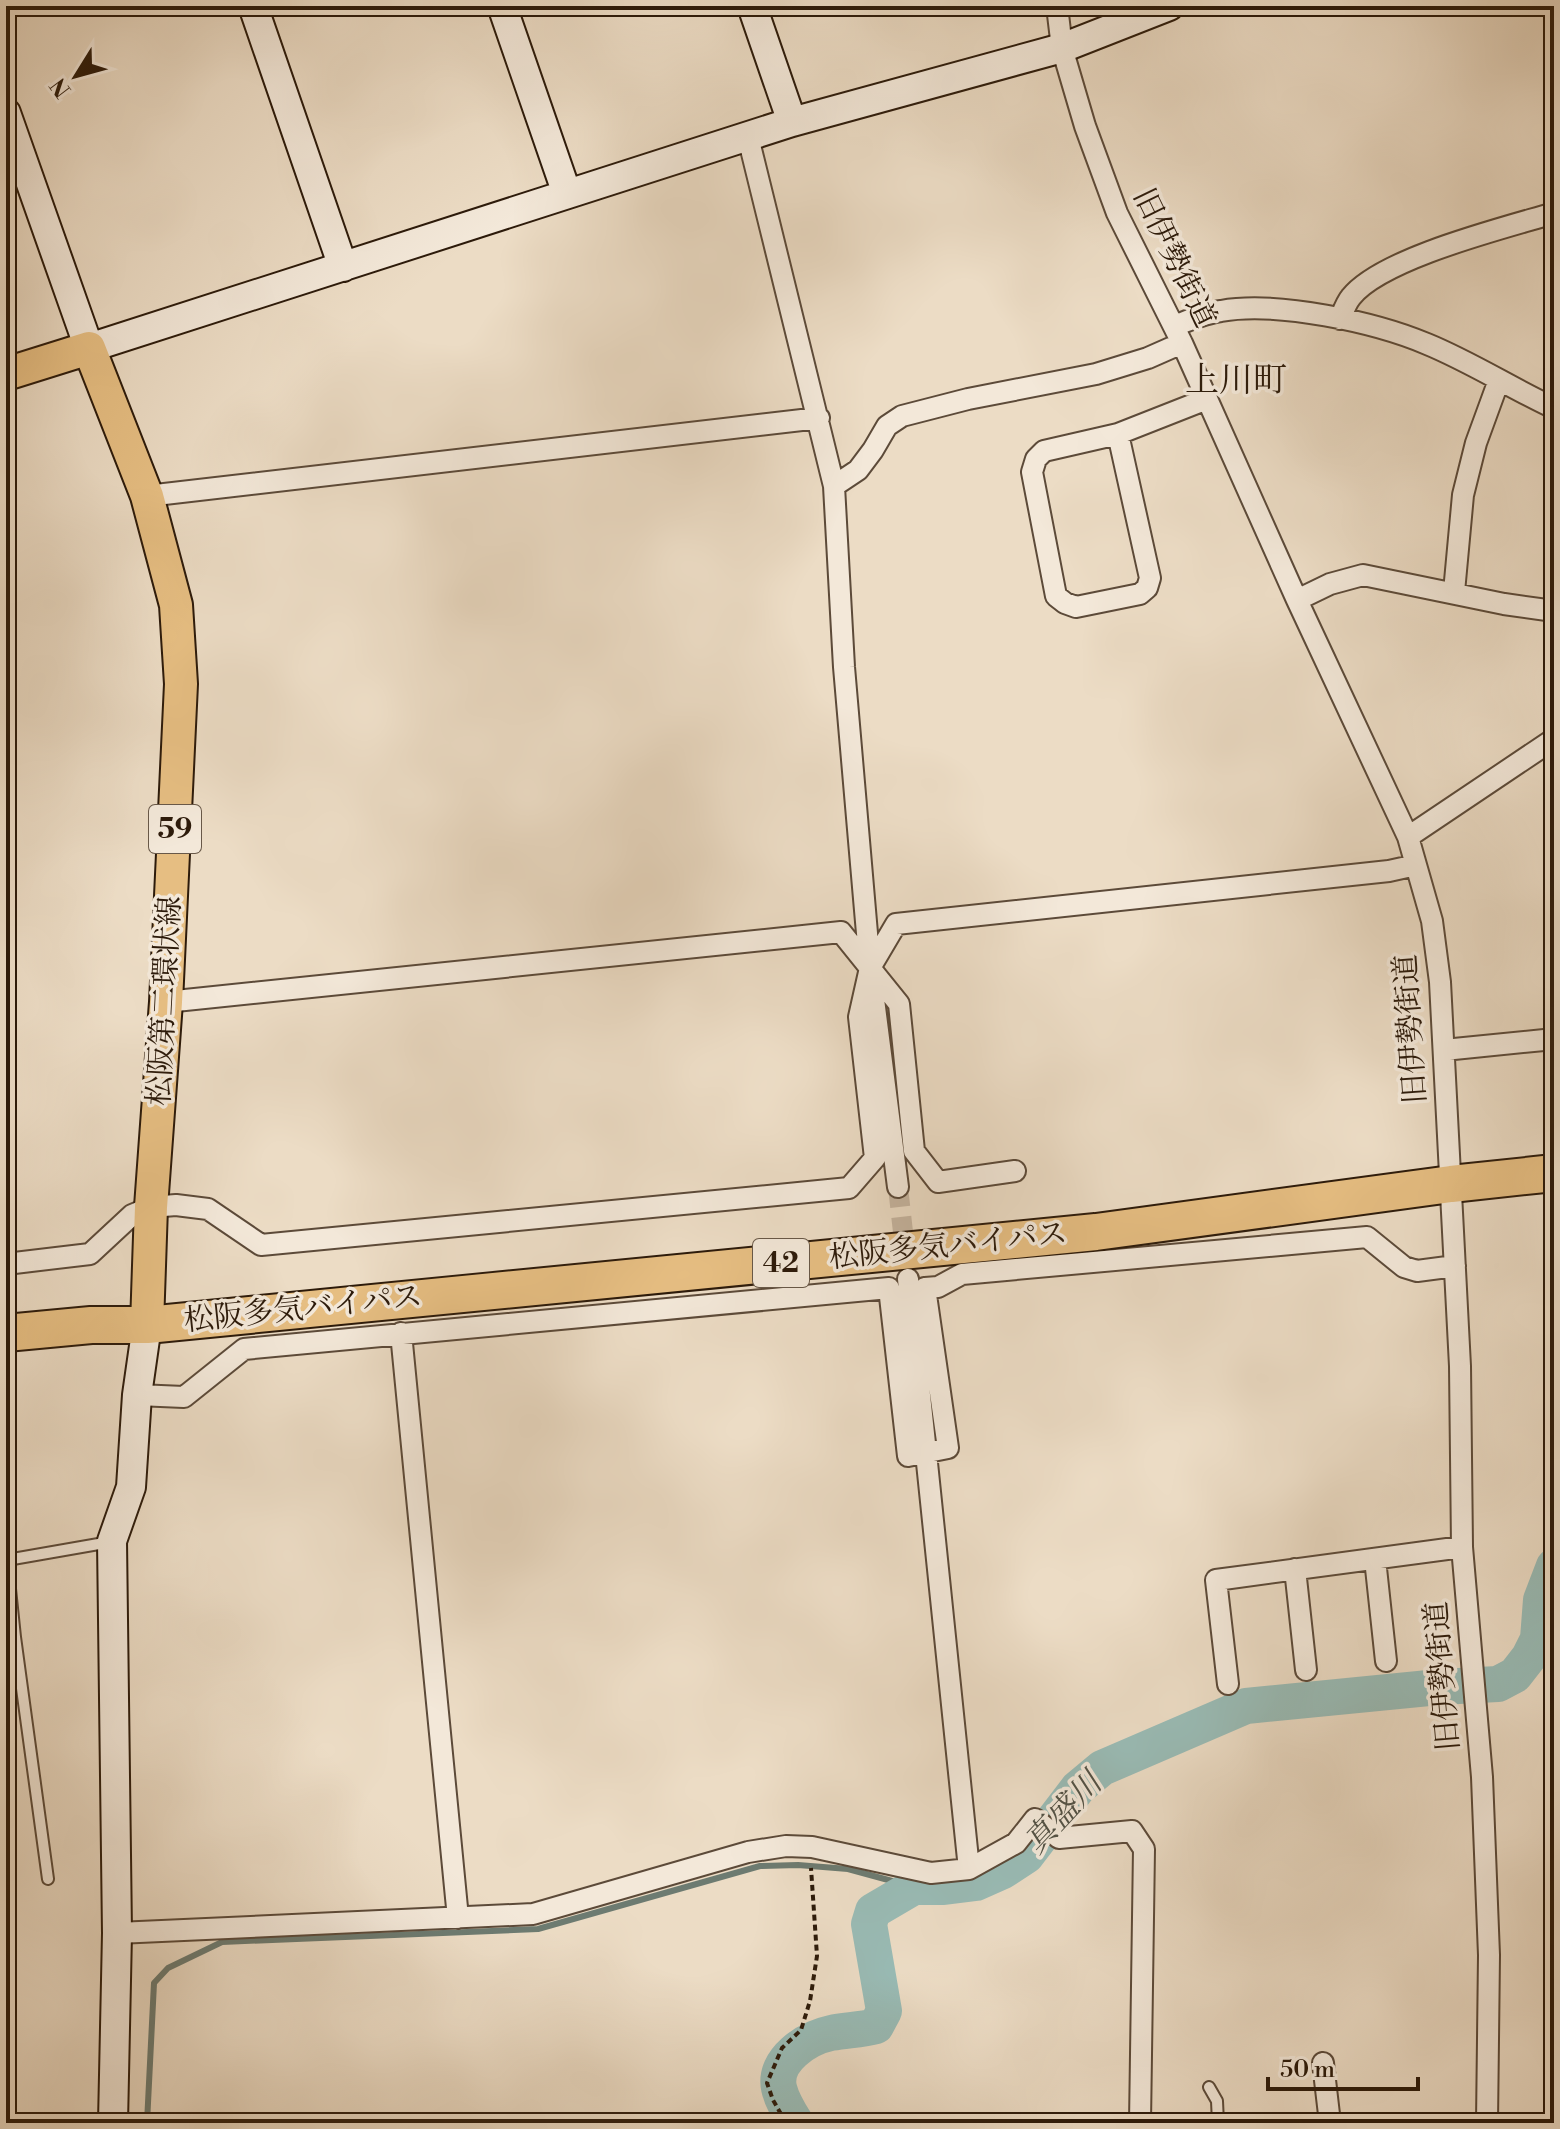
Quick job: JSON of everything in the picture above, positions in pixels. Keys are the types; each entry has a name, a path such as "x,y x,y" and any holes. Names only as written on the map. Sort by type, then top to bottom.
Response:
{"highway":[{"name":"松阪多気バイパス","path":"6,1333 91,1325 147,1325 1096,1232 1554,1173"}],"main road":[{"path":"6,374 89,348"},
{"name":"松阪第二環状線","path":"89,348 147,496 176,605 181,684 147,1325"}],"street":[{"path":"253,6 343,267"},
{"path":"502,6 567,194"},
{"path":"752,6 792,122"},
{"name":"旧伊勢街道","path":"1057,6 1062,48 1099,170 1136,254 1178,334 1408,837 1432,921 1440,982 1460,1366 1462,1547 1482,1777 1489,1955 1487,2123"},
{"path":"6,113 89,348 792,122 1062,48 1169,6"},
{"path":"748,137 834,486 844,667 870,968 898,1187"},
{"path":"1340,319 1349,299 1382,272 1454,244 1554,213"},
{"path":"834,486 858,470 887,426 902,416 1107,371 1178,334 1204,315 1245,308 1378,326 1415,339 1554,408"},
{"path":"1454,592 1463,495 1476,443 1499,380"},
{"path":"1118,434 1150,578 1147,588 1140,594 1076,607 1056,596 1032,472 1036,459 1044,451 1118,434 1207,399"},
{"path":"147,496 819,418"},
{"path":"1297,600 1330,584 1363,575 1554,611"},
{"path":"1408,837 1554,739"},
{"path":"6,1264 90,1254 132,1215 151,1207 176,1205 208,1209 261,1245 849,1188 875,1158 859,1017 870,968 896,924 1389,871 1416,865"},
{"path":"166,1002 841,932 899,1004 914,1151 938,1182 1015,1171"},
{"path":"1444,1050 1554,1039"},
{"path":"137,1395 184,1397 244,1349 889,1288 908,1456 948,1448 925,1288 938,1287 962,1274 1367,1237 1404,1267 1417,1271 1455,1266"},
{"path":"908,1279 969,1869"},
{"path":"113,2123 117,1933 112,1541 131,1487 137,1395 147,1325"},
{"path":"401,1333 458,1918"},
{"path":"1228,1684 1216,1580 1462,1547"},
{"path":"1375,1559 1386,1661"},
{"path":"1295,1569 1306,1670"},
{"path":"117,1933 533,1914 748,1852 786,1846 812,1847 931,1873 969,1869 1016,1843 1035,1819 1059,1838 1132,1831 1144,1849 1140,2123"},
{"path":"1323,2063 1330,2123"}],"lane":[{"path":"48,1879 10,1638 7,1560 112,1541"},
{"path":"1209,2087 1217,2101 1218,2123"}],"path":[{"path":"786,2123 767,2083 782,2048 801,2030 810,2001 817,1956 817,1924 811,1879"}],"waterway":[{"name":"真盛川","path":"796,2123 779,2088 781,2068 786,2060 802,2045 822,2036 876,2026 884,2011 869,1924 873,1911 914,1887 976,1883 1003,1871 1026,1856 1078,1788 1102,1768 1246,1706 1498,1684 1515,1675 1538,1639 1541,1600 1554,1566"},
{"path":"147,2123 154,1983 168,1968 222,1942 538,1929 760,1866 848,1869 914,1887"}],"tunnel":[{"path":"898,1187 906,1259"}],"district":[{"name":"上川町","path":"1236,381"}]}
